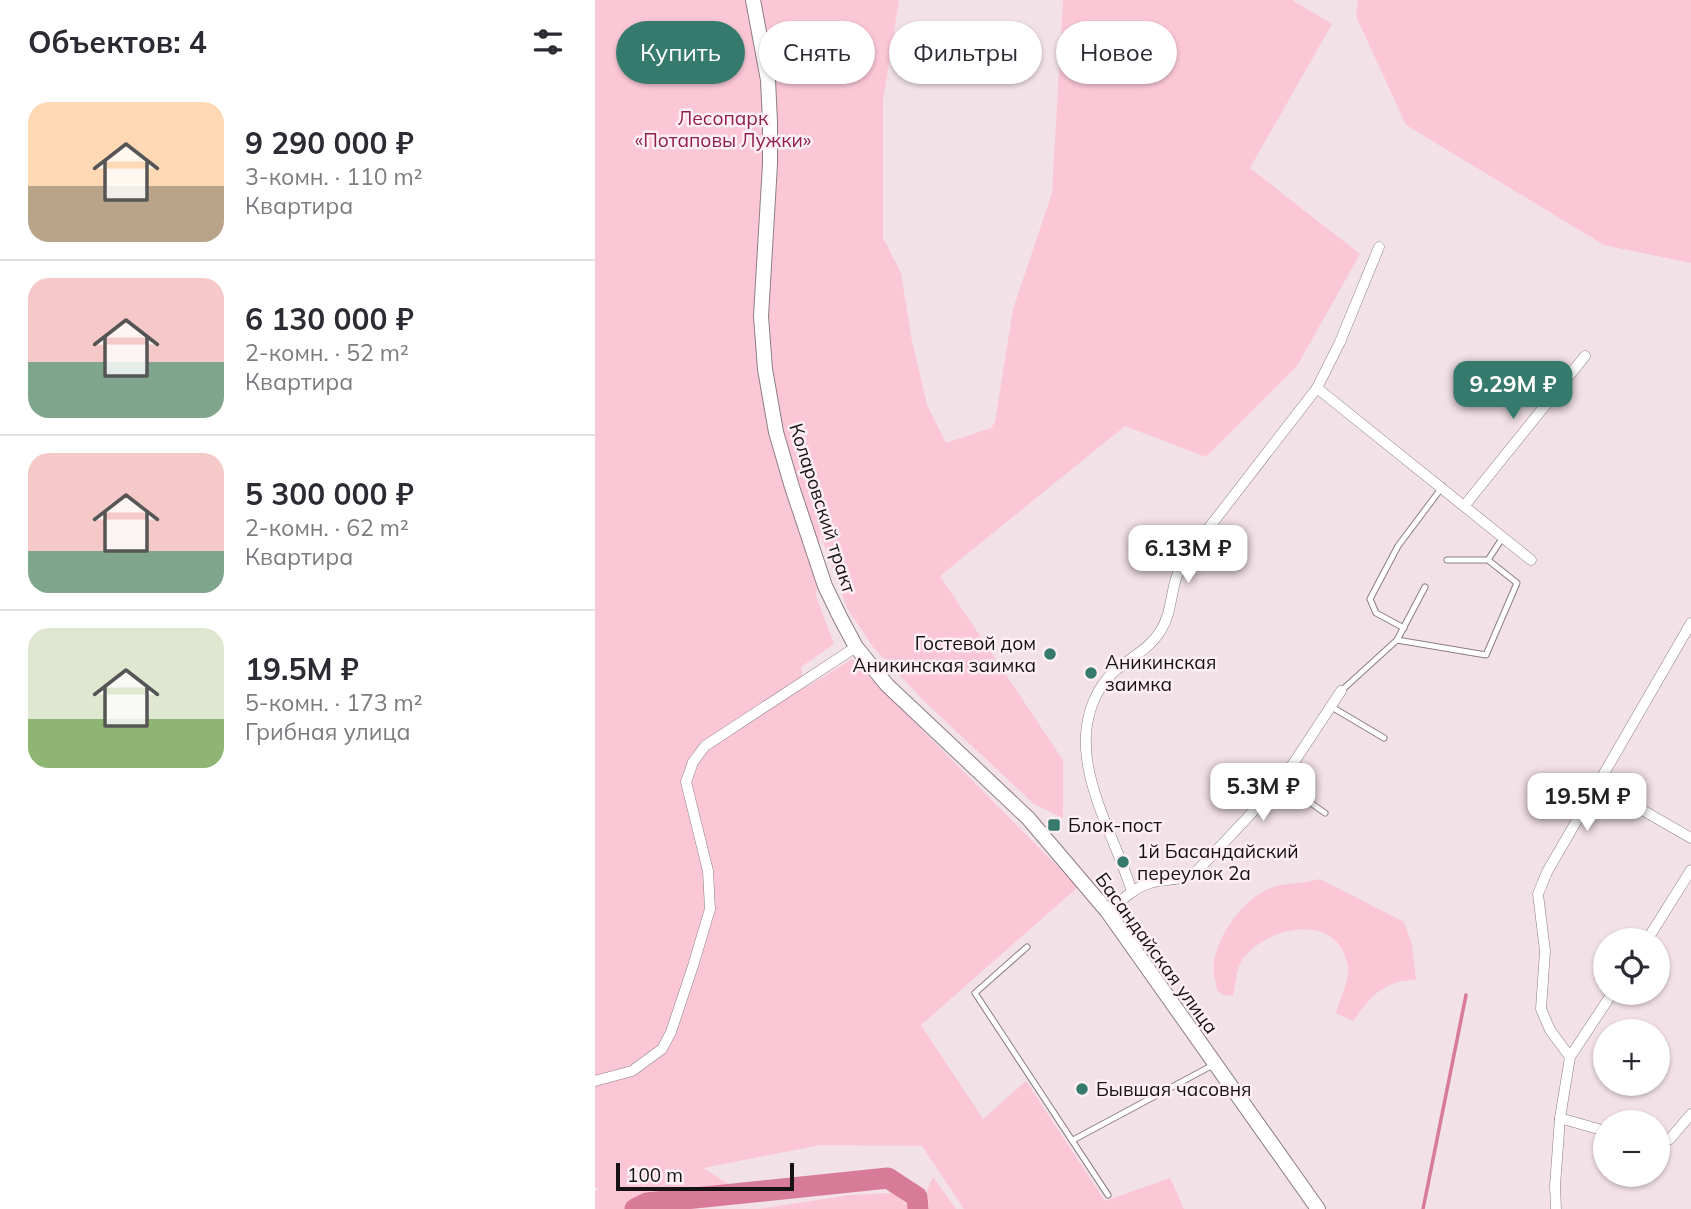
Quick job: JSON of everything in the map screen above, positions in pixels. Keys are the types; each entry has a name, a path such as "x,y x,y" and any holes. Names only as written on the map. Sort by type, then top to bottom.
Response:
{"street":[{"name":"Коларовский тракт","path":"753,0 768,80 770,122 761,305 765,369 776,432 792,487 825,586 856,647"},
{"path":"1132,892 1093,793 1086,740 1093,702 1112,672 1154,641 1167,618 1171,587 1184,560 1317,388 1346,329 1379,247"},
{"path":"1465,505 1585,356"},
{"path":"1317,388 1443,486 1531,560"},
{"path":"1570,1058 1550,1030 1541,1009 1545,951 1538,894 1547,872 1691,623"},
{"name":"Басандайская улица","path":"856,647 887,685 1028,818 1107,911 1213,1065 1318,1209"},
{"path":"595,1081 632,1071 661,1049 671,1032 693,966 710,909 708,871 686,782 693,762 705,746 856,647"},
{"path":"1107,911 1150,881 1190,876 1198,870 1281,782 1341,691"},
{"path":"1597,785 1691,838"},
{"path":"1655,928 1691,870"},
{"path":"1556,1209 1560,1118 1570,1058 1605,1005"},
{"path":"1670,1139 1691,1114"},
{"path":"1560,1118 1593,1128"}],"lane":[{"path":"1404,628 1376,613 1370,599 1398,546 1443,486"},
{"path":"1488,560 1503,537"},
{"path":"1397,640 1486,655 1517,583 1488,560 1447,560"},
{"path":"1341,691 1397,640 1425,587"},
{"path":"1330,706 1384,738"},
{"path":"1281,782 1325,813"},
{"path":"1027,947 975,993 1108,1195"},
{"path":"1073,1140 1213,1065"}],"green space":[{"name":"Лесопарк «Потаповы Лужки»","path":"595,0 899,0 896,21 889,21 889,63 883,101 883,238 901,273 911,336 927,405 946,443 991,428 995,422 1013,309 1052,193 1058,84 1177,84 1177,21 1062,21 1063,0 1292,0 1332,24 1250,168 1360,254 1297,366 1206,457 1125,426 940,576 1063,760 1063,818 1034,804 925,702 873,647 847,608 820,533 816,596 834,644 801,667 805,688 852,659 1078,887 921,1025 983,1119 1026,1081 1105,1201 1170,1178 1184,1209 964,1209 922,1146 821,1145 703,1168 739,1190 648,1199 626,1209 595,1209 595,1191 600,1188 595,1188"},
{"path":"1358,0 1691,0 1691,263 1604,245 1406,125 1356,16"},
{"path":"1320,879 1404,922 1412,944 1416,980 1386,987 1366,1004 1353,1021 1336,1013 1348,972 1342,949 1331,937 1317,931 1301,929 1268,938 1253,948 1240,963 1233,996 1223,995 1217,990 1213,969 1217,951 1221,939 1244,906 1266,890 1277,886"},
{"path":"933,1177 956,1209 929,1209 927,1190"},
{"path":"893,1193 912,1209 759,1209 850,1195"}],"waterway":[{"path":"1423,1209 1466,995"},
{"path":"635,1209 647,1203 888,1178 917,1197 918,1209"}],"place":[{"name":"Гостевой дом Аникинская заимка","path":"1050,654"},
{"name":"Аникинская заимка","path":"1091,673"},
{"name":"Блок-пост","path":"1054,825"},
{"name":"1й Басандайский переулок 2а","path":"1123,862"},
{"name":"Бывшая часовня","path":"1082,1089"}]}
